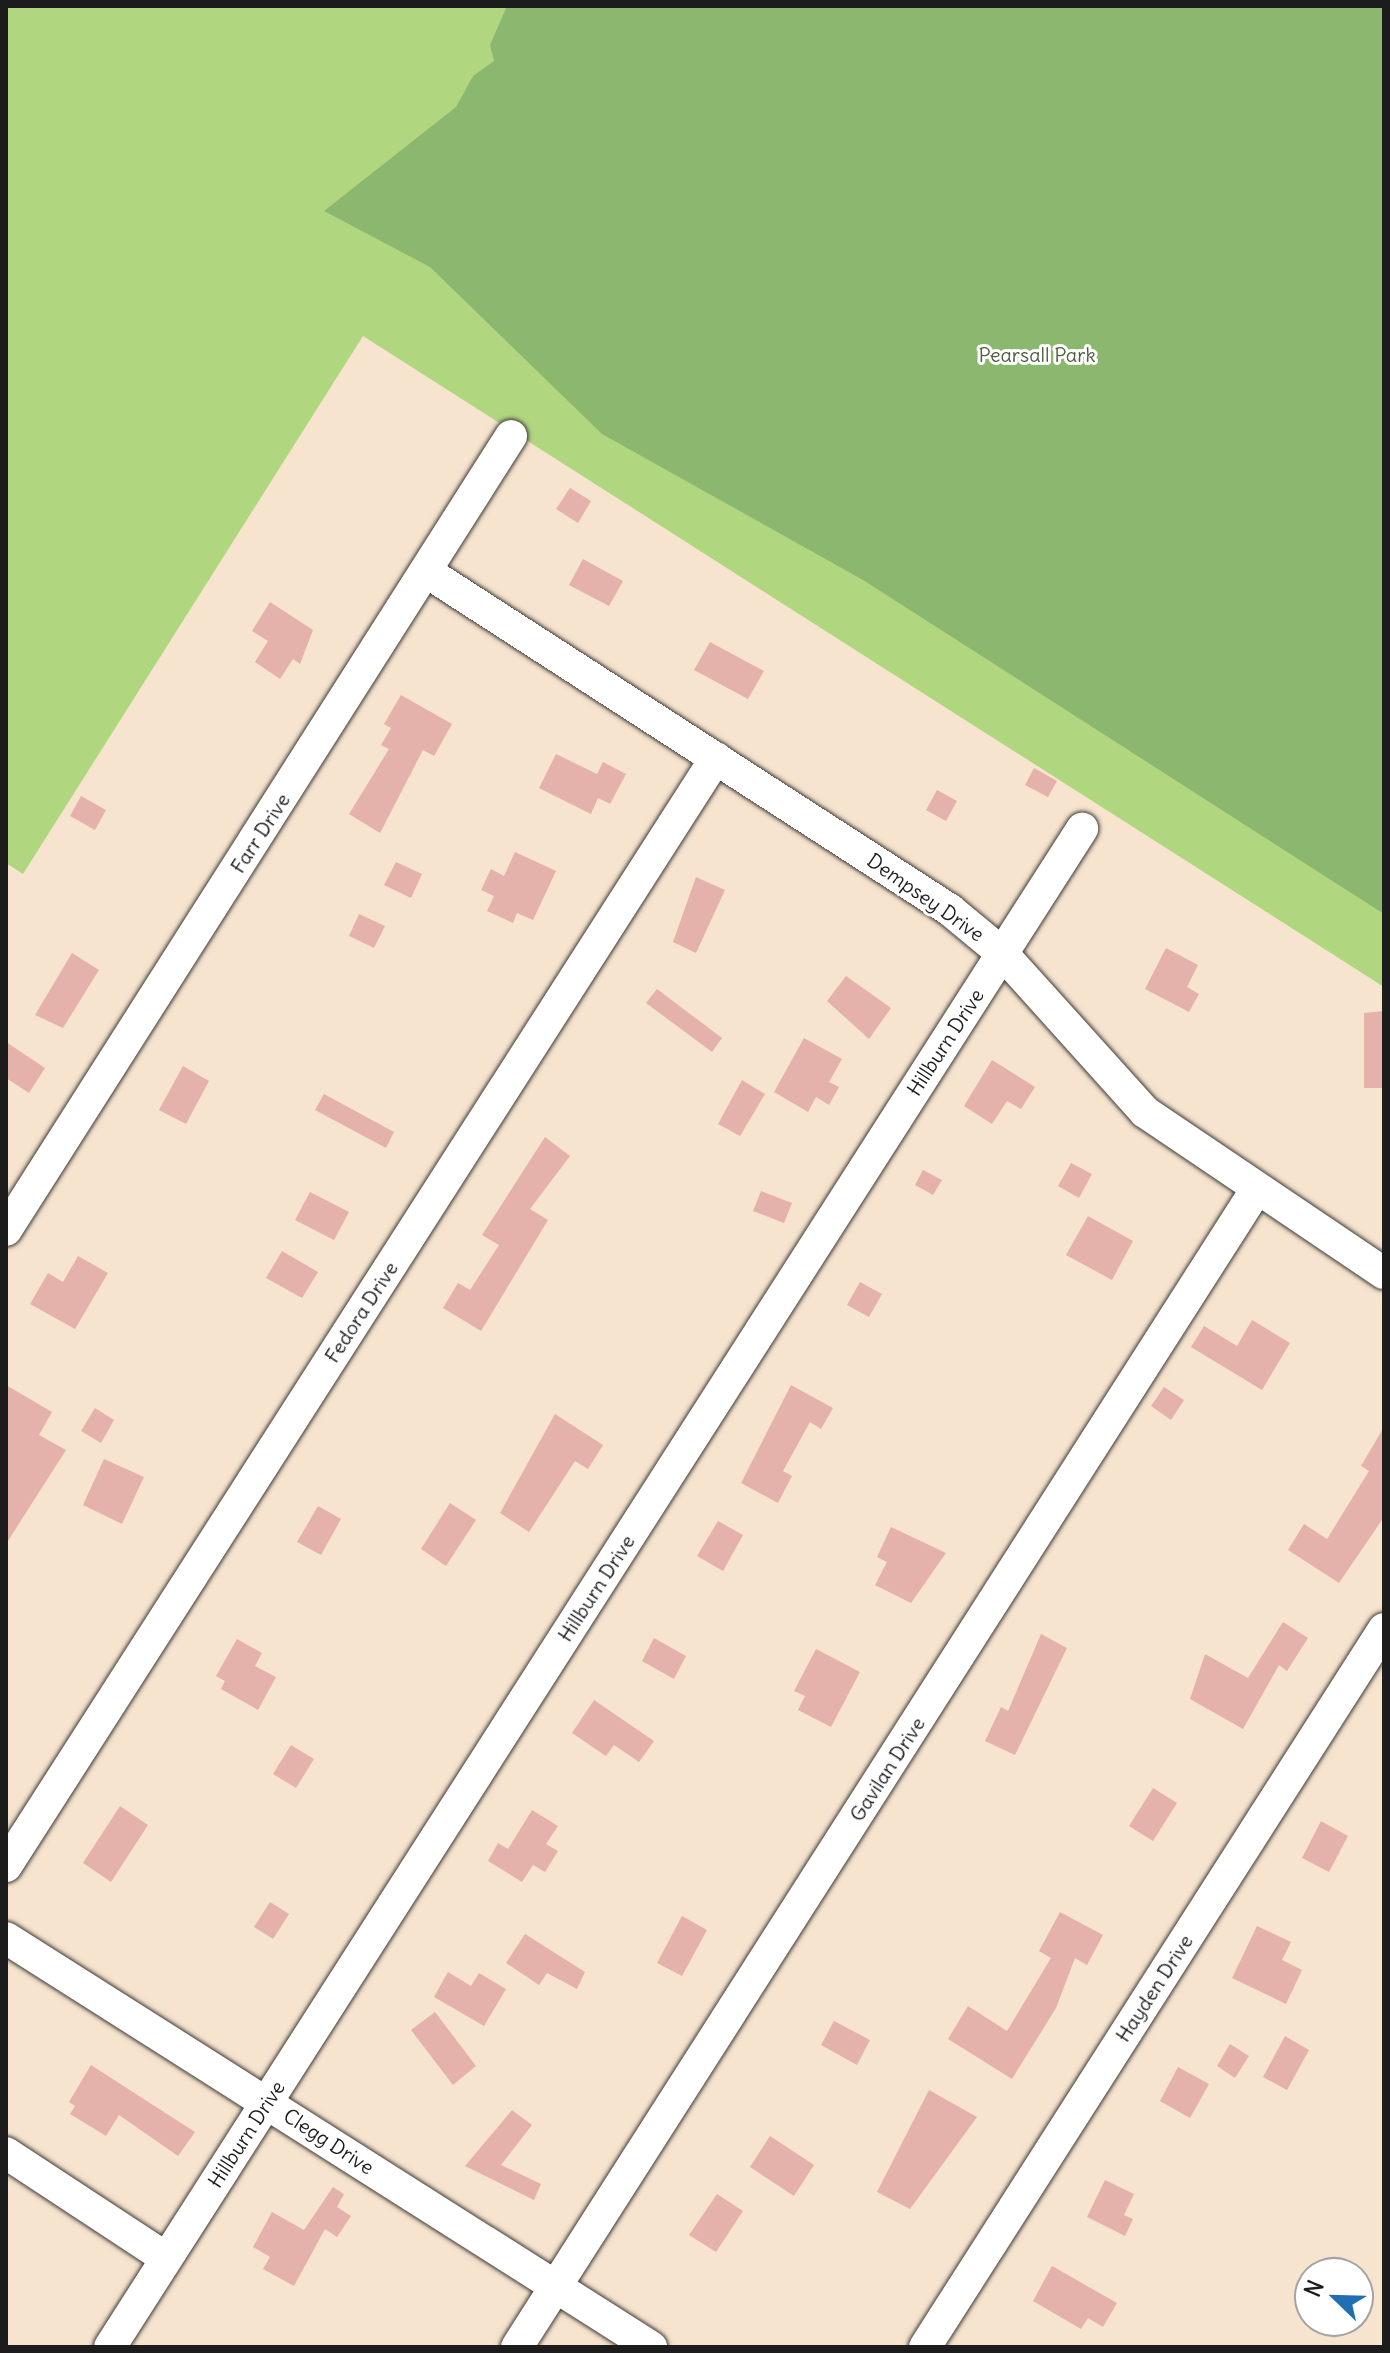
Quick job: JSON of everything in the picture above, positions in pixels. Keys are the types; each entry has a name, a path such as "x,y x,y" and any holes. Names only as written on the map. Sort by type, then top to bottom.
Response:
{"street":[{"name":"Farr Drive","path":"6,1230 511,436"},
{"name":"Dempsey Drive","path":"427,572 950,910 1002,953 1125,1093 1256,1190 1384,1273"},
{"name":"Fedora Drive","path":"6,1866 716,758"},
{"name":"Hillburn Drive","path":"110,2347 1082,829"},
{"name":"Gavilan Drive","path":"517,2347 1256,1190"},
{"name":"Hayden Drive","path":"925,2347 1384,1629"},
{"name":"Clegg Drive","path":"6,1938 651,2347"},
{"path":"6,2153 166,2258"}],"green space":[{"name":"Pearsall Park","path":"6,6 1384,6 1384,987 363,336 23,874 6,863"},
{"name":"Pearsall Park","path":"507,6 1384,6 1384,914 863,580 602,434 430,267 324,211 456,107 473,76 494,61 490,45"}],"building":[{"path":"570,488 591,501 578,523 556,509"},
{"path":"583,559 623,581 609,606 569,585"},
{"path":"270,602 313,630 300,664 293,659 280,679 255,662 268,641 252,631"},
{"path":"710,642 764,671 748,699 694,670"},
{"path":"401,695 452,724 434,756 423,750 380,833 349,814 389,749 381,745 391,728 384,724"},
{"path":"556,754 597,774 603,762 626,774 610,804 598,798 591,814 539,788"},
{"path":"1034,768 1057,781 1048,797 1025,785"},
{"path":"937,790 957,801 946,821 926,810"},
{"path":"81,796 106,810 95,830 70,816"},
{"path":"515,852 556,871 533,920 517,913 513,923 487,911 494,896 481,890 491,869 504,876"},
{"path":"396,862 422,874 411,898 384,885"},
{"path":"696,877 725,890 696,953 673,942"},
{"path":"359,914 385,926 374,948 349,936"},
{"path":"1166,948 1198,965 1187,987 1199,994 1189,1012 1145,989"},
{"path":"72,953 99,970 63,1028 35,1015"},
{"path":"846,976 891,1008 869,1039 827,1001"},
{"path":"657,989 722,1038 712,1052 646,1003"},
{"path":"1384,1011 1384,1088 1364,1088 1364,1013"},
{"path":"804,1038 842,1059 829,1082 839,1087 829,1105 816,1097 808,1112 774,1092"},
{"path":"6,1042 45,1068 29,1093 6,1078"},
{"path":"992,1060 1035,1087 1021,1109 1007,1101 992,1124 964,1106"},
{"path":"183,1066 209,1081 186,1124 159,1110"},
{"path":"742,1080 765,1094 740,1136 718,1124"},
{"path":"324,1094 394,1132 386,1148 315,1110"},
{"path":"545,1137 570,1156 530,1209 548,1220 481,1331 443,1308 458,1283 470,1290 499,1245 482,1235"},
{"path":"1071,1163 1092,1174 1079,1198 1058,1186"},
{"path":"923,1170 942,1180 933,1195 915,1185"},
{"path":"761,1191 792,1203 784,1223 753,1211"},
{"path":"310,1192 349,1212 334,1240 295,1220"},
{"path":"1088,1216 1133,1241 1112,1280 1066,1255"},
{"path":"282,1251 318,1272 302,1298 266,1278"},
{"path":"78,1256 108,1273 75,1329 30,1304 48,1273 63,1282"},
{"path":"860,1282 882,1294 869,1317 847,1305"},
{"path":"1252,1320 1290,1343 1262,1390 1191,1347 1204,1326 1237,1346"},
{"path":"6,1385 52,1412 39,1435 66,1450 6,1544"},
{"path":"791,1385 833,1408 821,1429 810,1422 783,1471 792,1476 778,1503 741,1483"},
{"path":"1164,1387 1184,1400 1171,1420 1151,1406"},
{"path":"95,1408 114,1420 101,1443 81,1431"},
{"path":"555,1414 603,1445 588,1469 575,1461 529,1532 500,1513"},
{"path":"1384,1427 1384,1517 1339,1583 1288,1550 1304,1524 1327,1539 1369,1471 1361,1466"},
{"path":"104,1459 144,1477 122,1524 83,1505"},
{"path":"450,1503 476,1520 446,1566 421,1549"},
{"path":"318,1506 341,1519 321,1555 297,1542"},
{"path":"718,1521 743,1535 723,1571 697,1556"},
{"path":"891,1527 946,1553 911,1603 875,1585 887,1562 877,1557"},
{"path":"1283,1622 1308,1638 1287,1671 1279,1665 1243,1729 1190,1699 1205,1654 1248,1678"},
{"path":"1041,1634 1067,1648 1015,1755 985,1741 1001,1707 1008,1711"},
{"path":"654,1638 686,1656 674,1679 642,1661"},
{"path":"237,1639 262,1653 255,1666 276,1677 258,1710 221,1689 225,1681 216,1676"},
{"path":"816,1649 860,1672 831,1727 798,1710 805,1696 794,1691"},
{"path":"594,1700 654,1741 639,1762 614,1745 606,1756 572,1733"},
{"path":"291,1745 314,1759 296,1788 273,1774"},
{"path":"1153,1788 1177,1803 1153,1841 1129,1826"},
{"path":"120,1806 148,1825 111,1882 83,1863"},
{"path":"532,1810 558,1826 546,1844 558,1851 545,1872 533,1865 522,1882 488,1861 498,1843 508,1849"},
{"path":"1321,1821 1348,1836 1329,1872 1302,1858"},
{"path":"270,1902 289,1914 273,1939 254,1927"},
{"path":"1060,1912 1103,1935 1087,1965 1075,1958 1056,2008 1012,2079 948,2039 968,2006 1007,2031 1051,1958 1039,1951"},
{"path":"682,1916 707,1930 682,1976 657,1963"},
{"path":"1257,1926 1291,1942 1282,1960 1302,1970 1286,2004 1232,1978"},
{"path":"525,1934 585,1972 577,1989 547,1973 539,1985 506,1963"},
{"path":"448,1972 471,1986 479,1973 506,1989 484,2026 434,1997"},
{"path":"435,2012 476,2066 453,2085 411,2030"},
{"path":"834,2021 870,2040 857,2065 821,2045"},
{"path":"1285,2036 1309,2050 1287,2090 1263,2077"},
{"path":"1230,2044 1249,2056 1235,2078 1217,2066"},
{"path":"91,2065 195,2132 178,2156 119,2115 106,2136 70,2114 75,2106 69,2102"},
{"path":"1178,2067 1209,2084 1190,2118 1160,2101"},
{"path":"929,2090 977,2117 910,2209 877,2192"},
{"path":"512,2110 532,2125 501,2165 541,2184 534,2200 465,2166"},
{"path":"770,2136 814,2165 794,2196 750,2167"},
{"path":"1105,2180 1134,2194 1124,2215 1133,2219 1125,2236 1087,2217"},
{"path":"333,2187 344,2194 337,2207 351,2216 337,2237 325,2229 294,2286 263,2269 270,2257 253,2247 272,2212 304,2230"},
{"path":"717,2194 743,2211 716,2252 689,2235"},
{"path":"1052,2266 1117,2303 1103,2327 1088,2318 1081,2329 1033,2301"}]}
